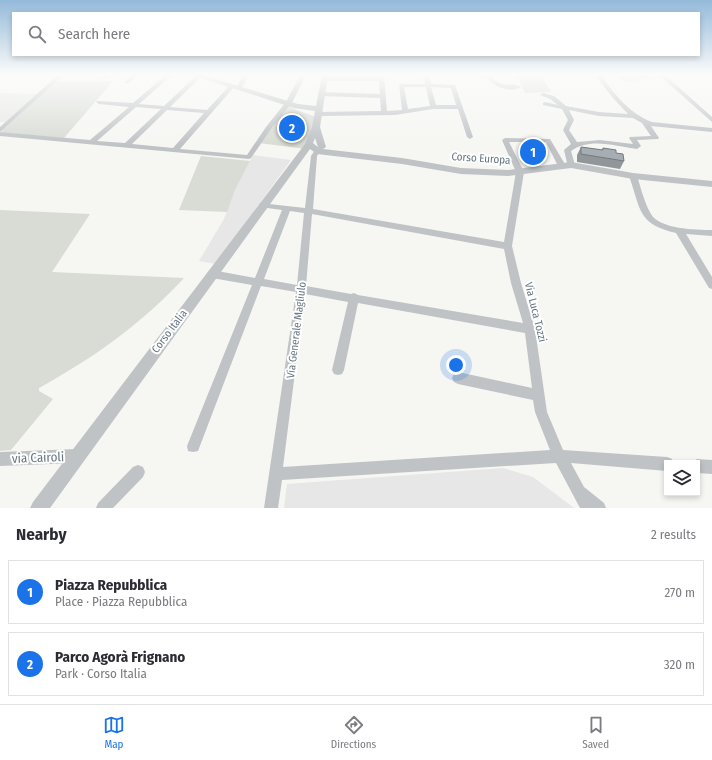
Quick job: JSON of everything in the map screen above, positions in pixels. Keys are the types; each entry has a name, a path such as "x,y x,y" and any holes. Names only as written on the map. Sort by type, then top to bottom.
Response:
{"street":[{"path":"0,130 35,99"},
{"path":"91,143 141,99"},
{"path":"126,146 175,99"},
{"path":"175,150 208,112 223,99"},
{"path":"275,99 297,106 308,112 384,113 404,112 433,107 460,107"},
{"path":"0,134 249,158 268,128 291,99"},
{"name":"Corso Italia","path":"39,508 301,155 319,149 316,127 320,99"},
{"path":"382,99 384,113"},
{"path":"403,99 404,112"},
{"path":"431,99 433,107"},
{"path":"457,99 470,136"},
{"path":"556,99 564,108 571,120 566,130 574,143"},
{"path":"616,99 633,116 645,122 712,130"},
{"path":"688,99 712,120"},
{"path":"99,102 208,112"},
{"path":"545,104 564,108 576,108 600,114 633,116"},
{"path":"567,166 567,150 574,143 596,141 637,147 638,146 632,138 656,138 645,122"},
{"path":"520,172 506,142 507,139 548,140 567,166"},
{"name":"Corso Europa","path":"319,149 461,171 508,173 567,166 633,176 712,184"},
{"name":"Via Generale Magliulo","path":"271,508 301,289 314,156 319,149"},
{"name":"Via Luca Tozzi","path":"520,172 508,246 516,283 530,329 538,395 546,428 559,456 587,508"},
{"path":"633,176 649,218 660,225 679,230 712,234"},
{"path":"263,205 308,211 508,246"},
{"path":"193,446 287,209"},
{"path":"679,230 712,285"},
{"path":"212,274 530,329"},
{"path":"338,370 354,298"},
{"path":"458,378 538,395"},
{"name":"via Cairoli","path":"0,459 77,456"},
{"path":"276,474 559,456 664,464"},
{"path":"700,466 712,467"},
{"path":"103,508 138,472"},
{"path":"579,491 599,508"}],"shaded area":[{"path":"0,99 33,99 5,122 0,122"},
{"path":"37,99 98,99 64,138 4,133 1,131"},
{"path":"289,107 316,117 306,149 259,143"},
{"path":"253,155 291,160 216,264 199,261 224,219 235,190"},
{"path":"201,156 250,161 235,190 227,212 179,210"},
{"path":"0,210 90,214 52,272 184,278 151,311 116,339 98,352 39,388 39,391 53,399 11,450 0,451"},
{"path":"503,468 533,477 574,508 284,508 287,484"}],"building":[{"path":"581,147 616,150 616,153 623,154 624,161 581,154"}],"place":[{"name":"Parco Agorà Frignano","path":"292,128"},
{"name":"Piazza Repubblica","path":"533,152"}]}
